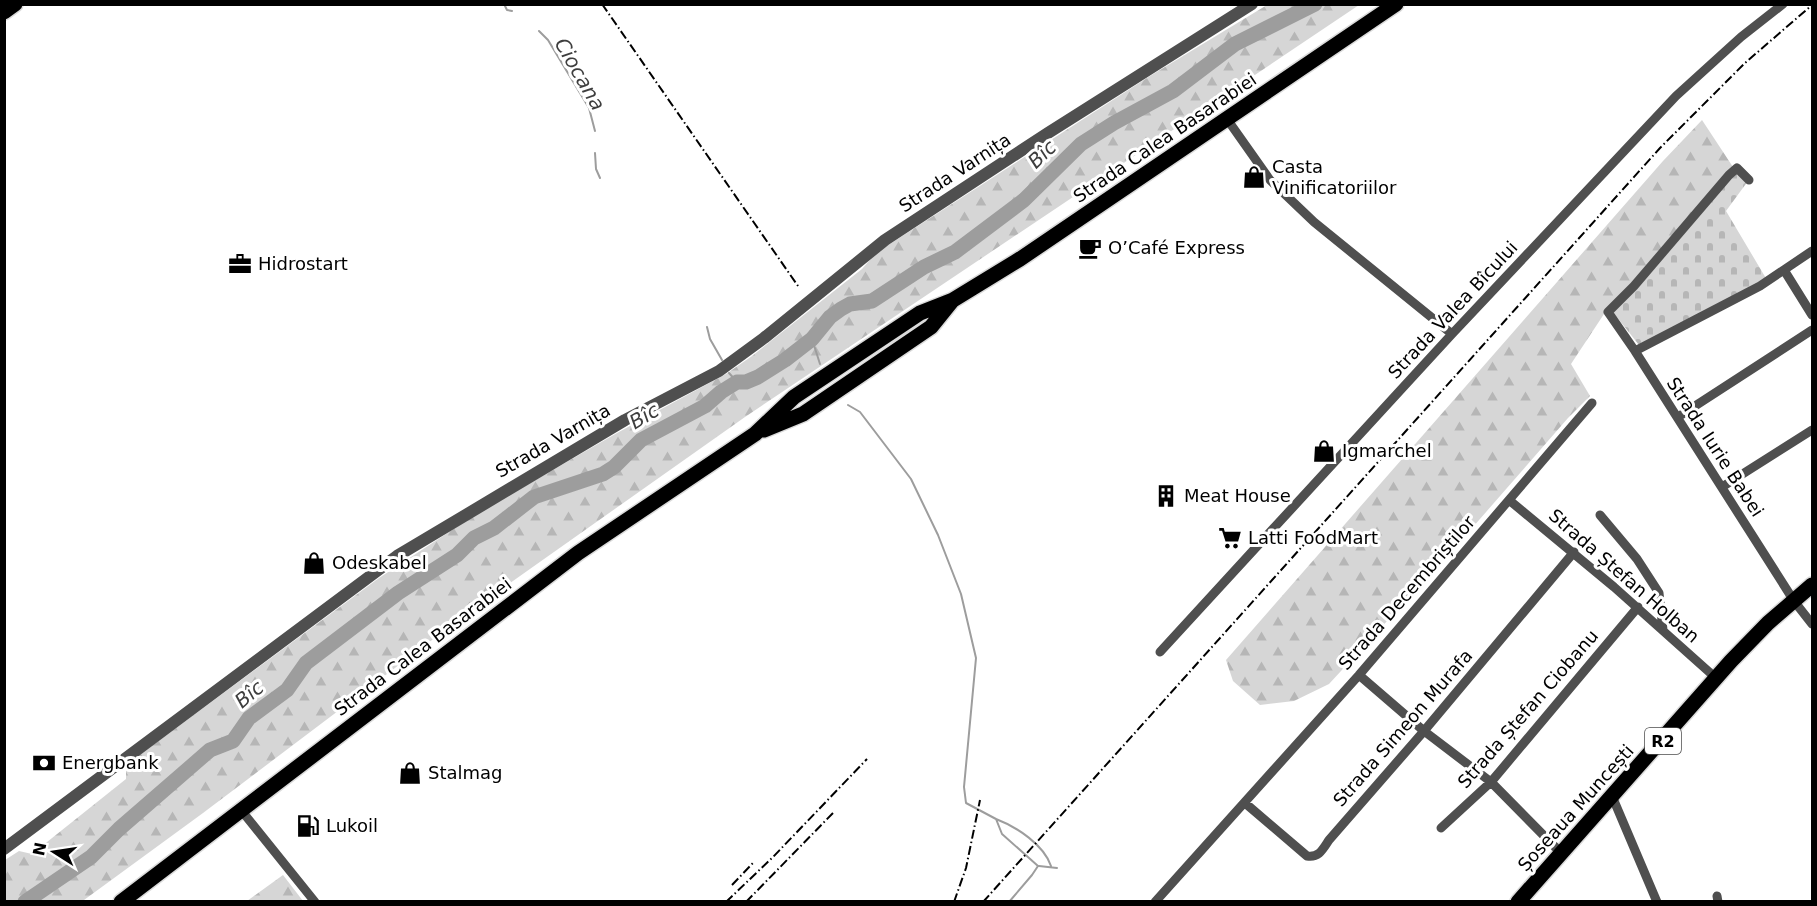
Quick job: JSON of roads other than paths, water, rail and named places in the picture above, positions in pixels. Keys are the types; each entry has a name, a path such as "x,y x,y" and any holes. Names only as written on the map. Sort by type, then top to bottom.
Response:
{"main road":[{"path":"4,12 15,4"},
{"name":"Strada Calea Basarabiei","path":"121,902 578,553 755,434 794,397 920,313 953,300 1020,259 1396,4"},
{"name":"Strada Calea Basarabiei","path":"755,434 803,414 932,327 953,300"},
{"path":"893,332 901,338 901,346"},
{"path":"794,397 803,414"},
{"name":"Șoseaua Muncești","path":"1518,902 1755,637 1812,585"}],"street":[{"name":"Strada Varnița","path":"4,849 397,556 625,420 719,371 885,240 1048,133 1252,4"},
{"name":"Strada Valea Bîcului","path":"1160,652 1452,334 1676,96 1741,37 1783,4"},
{"path":"1227,119 1270,180 1314,222 1452,334"},
{"name":"Strada Iurie Babei","path":"1749,180 1737,168 1729,175 1634,286 1608,312 1678,417 1794,601 1812,624"},
{"path":"1635,351 1713,308 1760,286 1812,251"},
{"path":"1784,270 1812,315"},
{"path":"1678,417 1812,330"},
{"name":"Strada Decembriștilor","path":"1155,902 1359,675 1592,403"},
{"path":"1722,487 1812,430"},
{"name":"Strada Ștefan Holban","path":"1509,500 1574,552 1717,679"},
{"path":"1600,514 1637,559 1659,593 1662,630"},
{"name":"Strada Simeon Murafa","path":"1245,803 1307,856 1317,856 1574,552"},
{"name":"Strada Ștefan Ciobanu","path":"1441,828 1491,782 1638,608"},
{"path":"1359,675 1424,731 1491,782 1561,853"},
{"path":"1612,796 1657,902"},
{"path":"241,810 315,902"}],"waterway":[{"name":"Ciocana","path":"504,4 507,10 512,11"},
{"name":"Bîc","path":"25,902 91,857 119,829 210,750 233,741 249,718 287,690 306,663 398,593 457,555 474,538 494,528 534,497 603,474 614,467 641,440 705,406 737,382 746,382 758,377 785,360 812,339 830,317 841,309 850,304 872,301 924,267 955,252 1024,200 1081,144 1173,91 1235,44 1315,4"},
{"name":"Ciocana","path":"539,31 548,40 589,108 595,131"},
{"name":"Ciocana","path":"595,153 596,169 600,178"},
{"name":"Ciocana","path":"707,327 710,339 722,360"},
{"path":"812,339 820,364"},
{"name":"Ciocana","path":"729,373 737,382"},
{"path":"848,405 860,412 911,479 938,535 961,594 976,658 964,787 966,803 996,819 1002,834 1038,866 1009,902"},
{"path":"996,819 1029,838 1042,851 1051,866"},
{"path":"1039,866 1057,868"}],"railway":[{"path":"602,4 798,286"},
{"path":"983,902 1660,148 1745,63 1812,5"},
{"path":"726,902 773,857 867,759"},
{"path":"954,902 966,868 980,800"},
{"path":"746,902 833,813"},
{"path":"732,885 753,863"}],"place":[{"name":"Casta Vinificatoriilor","path":"1254,177"},
{"name":"O’Café Express","path":"1090,248"},
{"name":"Hidrostart","path":"240,264"},
{"name":"Igmarchel","path":"1324,451"},
{"name":"Meat House","path":"1166,496"},
{"name":"Latti FoodMart","path":"1230,538"},
{"name":"Odeskabel","path":"314,563"},
{"name":"Energbank","path":"44,763"},
{"name":"Stalmag","path":"410,773"},
{"name":"Lukoil","path":"308,826"}]}
